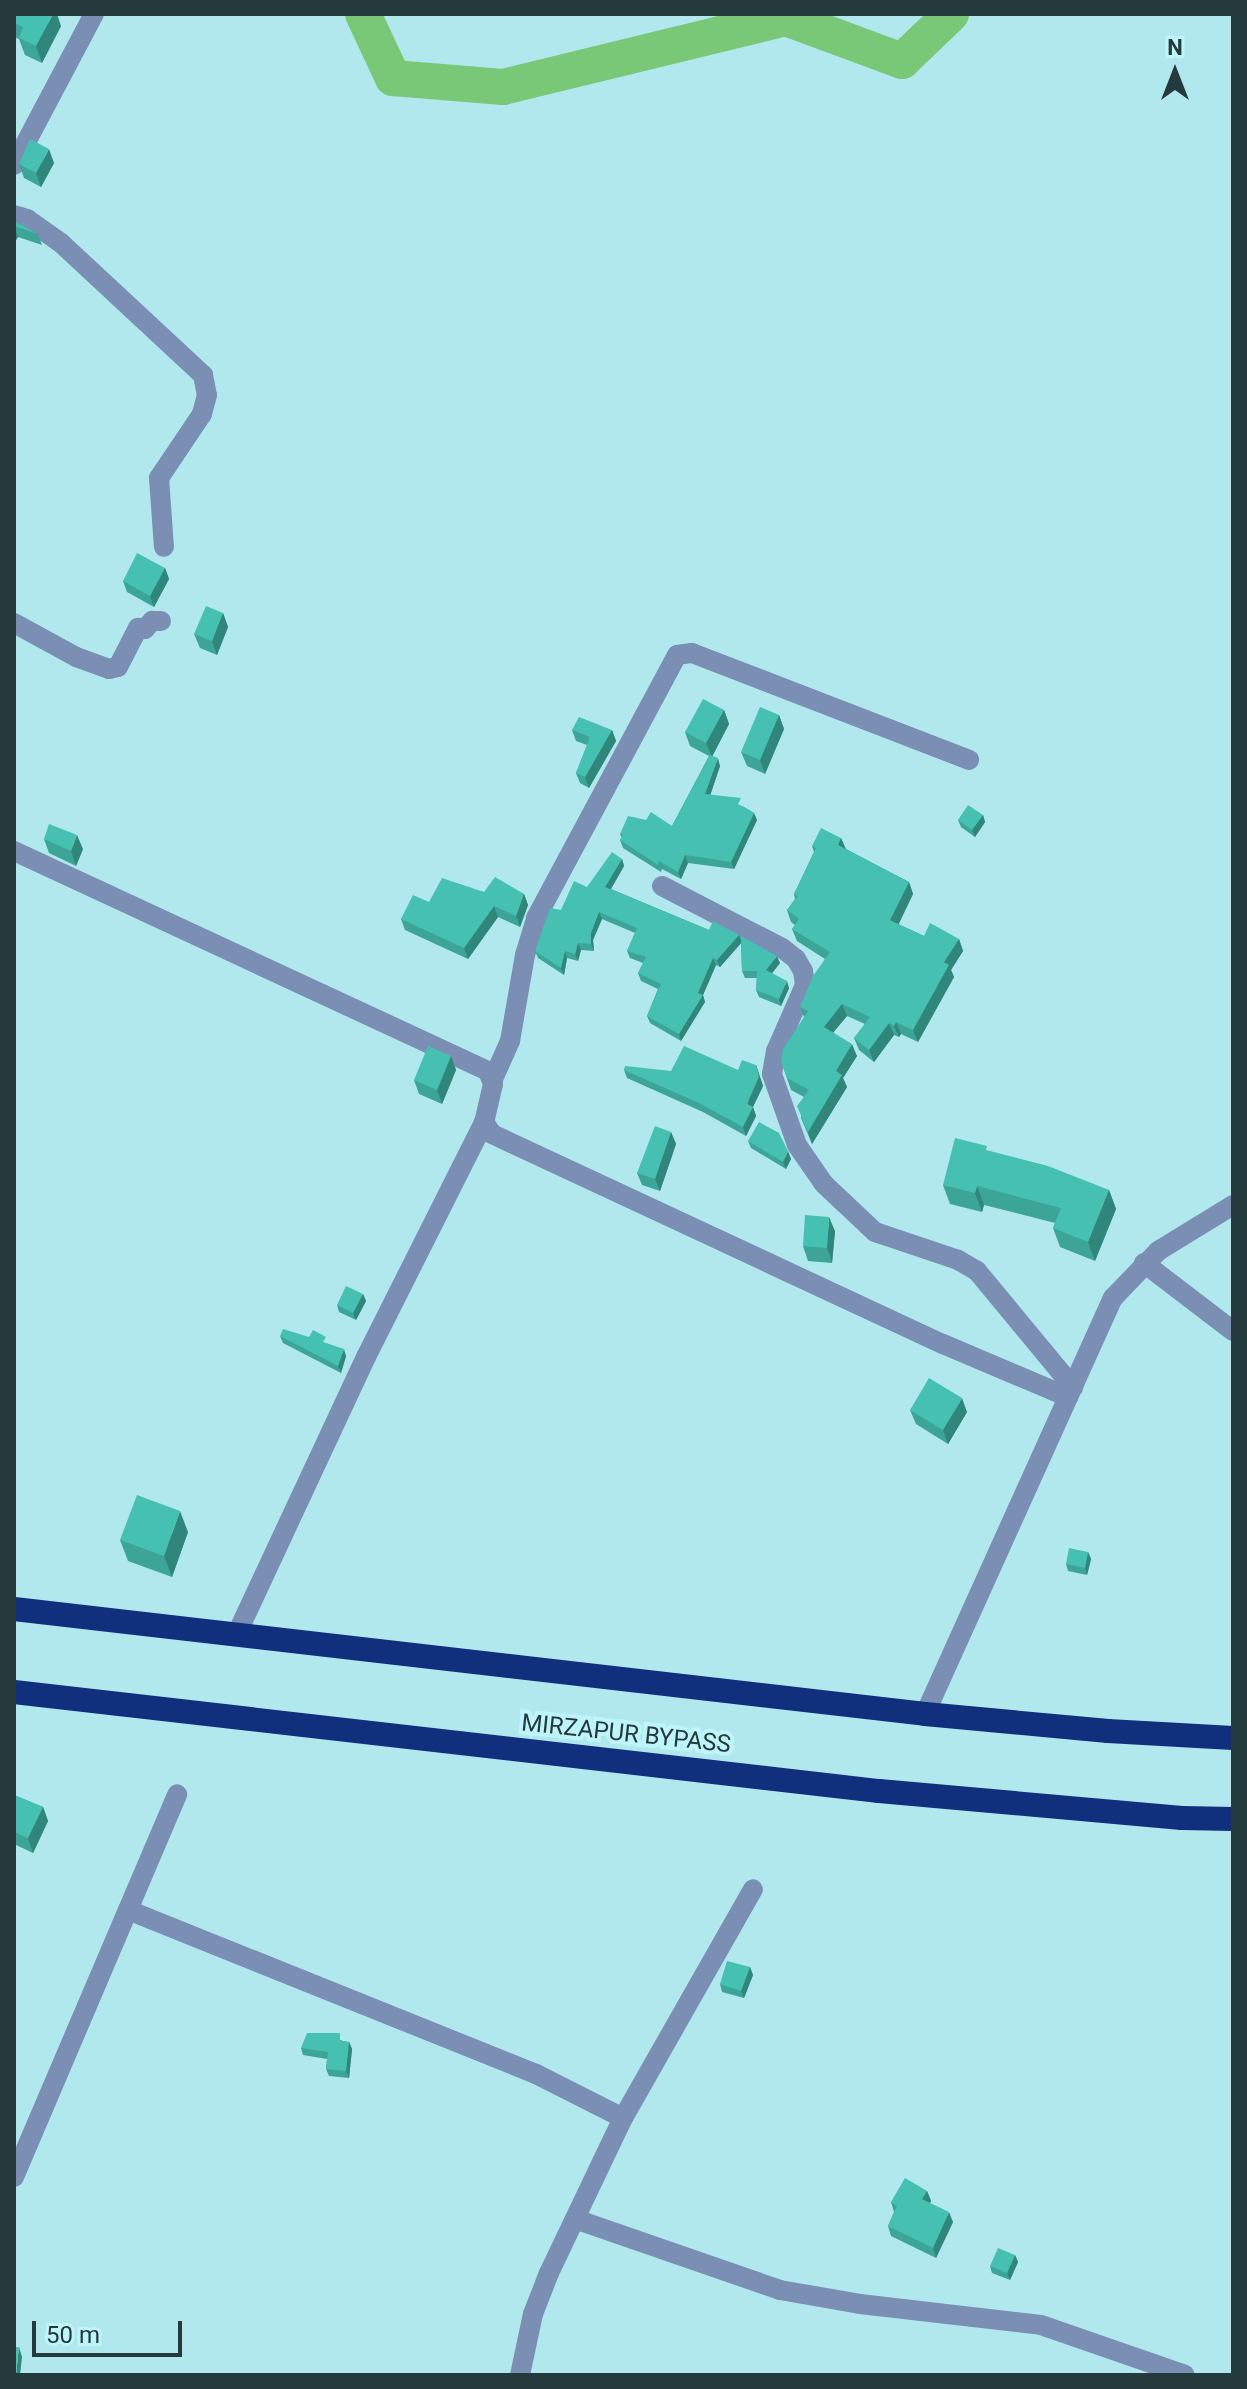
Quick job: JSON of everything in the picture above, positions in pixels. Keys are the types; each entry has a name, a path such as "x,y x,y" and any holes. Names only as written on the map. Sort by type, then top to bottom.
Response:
{"highway":[{"path":"14,1609 925,1714 1108,1731 1233,1738"},
{"name":"MIRZAPUR BYPASS","path":"14,1692 879,1791 1182,1818 1233,1819"}],"street":[{"path":"14,165 94,14"},
{"path":"14,215 27,219 61,243 203,375 207,395 202,414 159,478 164,547"},
{"path":"14,623 76,657 109,669 118,667 138,628 145,629 152,621 161,621"},
{"path":"240,1627 366,1357 484,1122 493,1079 510,1041 525,955 536,918 677,655 692,653 969,760"},
{"path":"14,851 488,1071 493,1079"},
{"path":"662,886 782,948 796,959 803,971 805,985 781,1038 772,1074 797,1145 824,1184 875,1232 958,1260 977,1271 1070,1392"},
{"path":"484,1122 488,1130 506,1140 943,1344 1070,1392"},
{"path":"925,1714 1113,1298 1144,1263 1233,1205"},
{"path":"1144,1263 1233,1331"},
{"path":"14,2177 177,1794"},
{"path":"520,2375 533,2314 623,2118 753,1889"},
{"path":"128,1910 536,2074 623,2118"},
{"path":"575,2219 780,2290 860,2304 1041,2325 1185,2375"}],"building":[{"path":"14,14 53,14 36,46 19,38 23,27 14,23"},
{"path":"30,139 49,149 36,173 19,164"},
{"path":"14,221 38,234 14,226"},
{"path":"137,553 165,568 150,596 123,581"},
{"path":"206,606 223,613 212,641 194,634"},
{"path":"703,699 724,710 706,743 685,732"},
{"path":"760,707 779,715 760,760 741,752"},
{"path":"579,717 612,730 585,777 576,773 590,737 572,730"},
{"path":"710,755 718,758 705,794 741,798 738,804 754,813 731,862 685,855 678,872 659,861 658,865 620,840 628,816 646,820 651,812 672,826"},
{"path":"968,805 983,815 972,830 958,820"},
{"path":"49,824 77,835 71,851 44,839"},
{"path":"821,828 841,838 838,845 909,882 890,920 924,936 930,923 959,939 944,962 949,965 913,1030 896,1022 894,1026 889,1023 869,1050 854,1038 870,1017 842,1004 824,1027 852,1044 836,1071 842,1075 808,1132 797,1106 809,1090 787,1078 781,1061 783,1049 808,1011 800,1007 813,976 830,952 792,929 799,919 787,910 798,896 794,894 816,848 812,846"},
{"path":"612,852 622,859 605,887 709,930 713,921 739,935 717,960 713,958 698,993 703,995 679,1034 647,1016 661,984 638,973 646,957 627,951 637,928 599,912 591,933 591,944 578,943 575,954 565,951 561,968 535,951 550,908 561,910 574,881 587,887"},
{"path":"495,877 524,894 516,916 494,906 464,948 401,919 413,895 429,902 442,878 484,892"},
{"path":"741,936 777,956 766,970 787,981 779,999 756,990 757,971 742,971"},
{"path":"428,1046 451,1056 437,1090 414,1080"},
{"path":"684,1046 738,1070 742,1060 756,1065 759,1077 747,1104 753,1107 743,1127 699,1103 624,1070 625,1066 671,1071"},
{"path":"759,1122 779,1133 788,1151 783,1162 748,1141"},
{"path":"655,1126 671,1132 655,1179 637,1173"},
{"path":"955,1138 987,1146 986,1150 1048,1166 1109,1190 1088,1242 1053,1228 1061,1208 977,1186 975,1193 943,1185"},
{"path":"805,1215 829,1217 827,1248 803,1246"},
{"path":"346,1286 363,1294 353,1313 337,1305"},
{"path":"283,1329 309,1337 313,1330 326,1337 323,1342 344,1349 338,1366 280,1336"},
{"path":"929,1378 962,1398 943,1430 910,1410"},
{"path":"137,1495 180,1511 164,1556 120,1540"},
{"path":"1069,1548 1088,1552 1085,1568 1066,1564"},
{"path":"14,1795 43,1807 28,1838 14,1832"},
{"path":"727,1961 750,1967 741,1991 720,1984"},
{"path":"307,2033 340,2033 340,2041 349,2042 346,2071 326,2069 328,2052 301,2048"},
{"path":"905,2178 927,2191 922,2199 949,2212 933,2248 888,2226 897,2206 891,2202"},
{"path":"998,2248 1015,2255 1007,2273 990,2266"},
{"path":"14,2347 19,2347 16,2375 14,2375"}],"waterway":[{"path":"363,14 393,78 503,87 786,18 902,61 951,14"}]}
